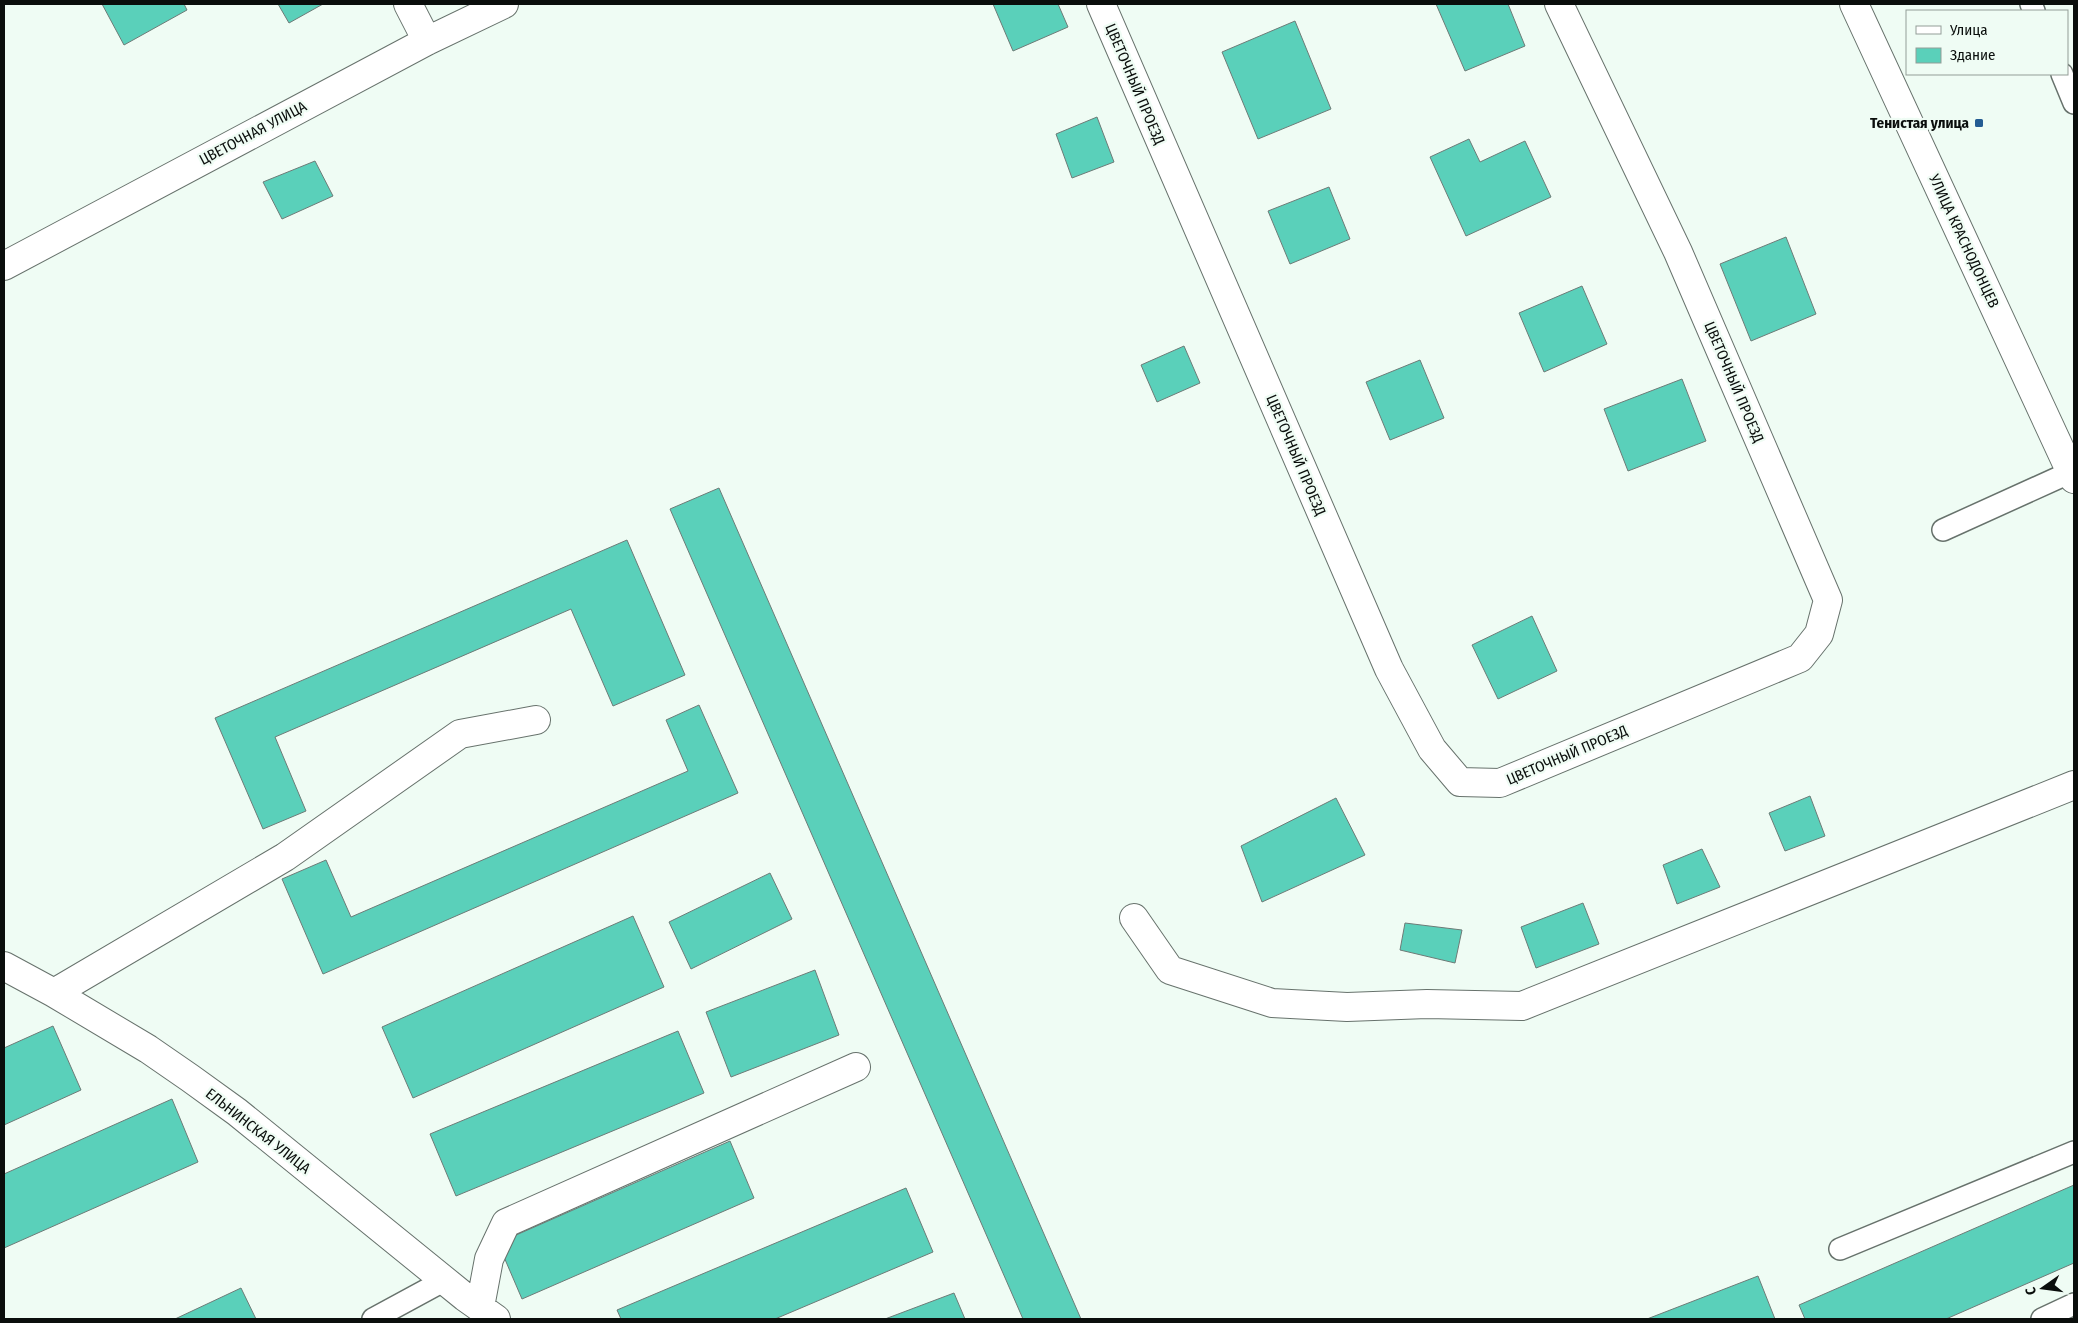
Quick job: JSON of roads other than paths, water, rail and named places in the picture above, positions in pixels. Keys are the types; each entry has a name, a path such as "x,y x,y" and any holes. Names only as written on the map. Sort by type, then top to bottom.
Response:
{"street":[{"path":"408,4 427,41"},
{"name":"ЦВЕТОЧНАЯ УЛИЦА","path":"4,266 427,41 504,4"},
{"name":"ЦВЕТОЧНЫЙ ПРОЕЗД","path":"1101,4 1389,669 1432,749 1460,782 1500,783 1800,658 1819,634 1828,600 1678,252 1559,4"},
{"name":"УЛИЦА КРАСНОДОНЦЕВ","path":"1854,4 2073,476"},
{"path":"54,993 285,857 460,734 536,720"},
{"path":"1134,918 1170,970 1272,1003 1348,1007 1427,1004 1522,1006 2074,785"},
{"name":"ЕЛЬНИНСКАЯ УЛИЦА","path":"4,966 54,993 148,1049 229,1106 488,1313"},
{"path":"488,1313 489,1259 506,1223 856,1067"}],"lane":[{"path":"2062,75 2074,103"},
{"path":"1943,530 2073,476"},
{"path":"1840,1249 2074,1152"},
{"path":"373,1319 445,1280"},
{"path":"2042,1319 2074,1304"}],"place":[{"name":"Тенистая улица","path":"1979,123"}]}
